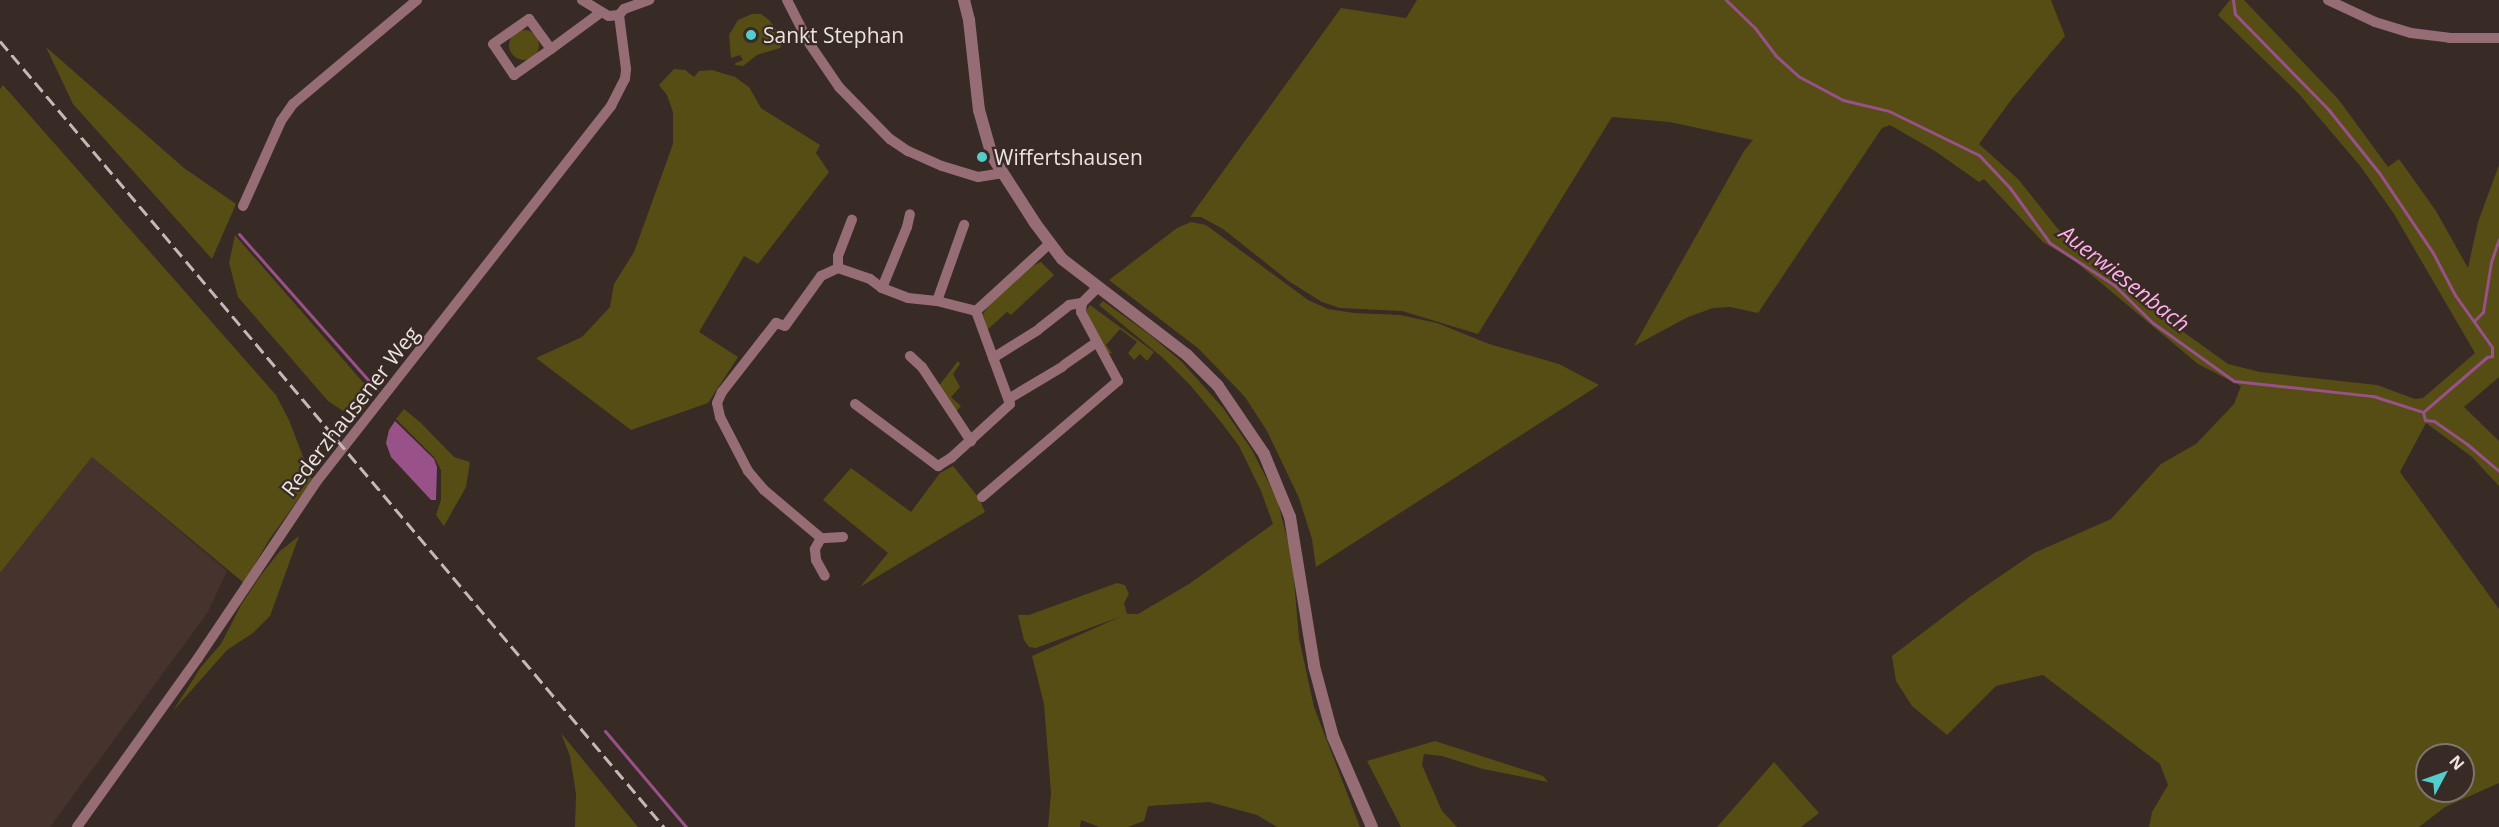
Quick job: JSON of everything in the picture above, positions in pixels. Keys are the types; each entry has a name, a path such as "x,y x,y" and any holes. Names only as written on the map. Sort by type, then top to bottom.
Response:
{"street":[{"path":"243,206 281,121 293,104 417,0"},
{"path":"582,0 600,13 619,15 624,9 649,0"},
{"path":"787,0 809,43 839,87 890,139 908,151 942,166 978,177 1002,173"},
{"path":"964,0 969,21 979,110 992,156 1002,173 1062,259 1187,355 1228,398 1263,454 1280,489 1296,542 1314,666 1333,737 1372,827"},
{"path":"2328,0 2375,22 2411,33 2449,38 2499,38"},
{"path":"551,49 529,19 493,44 514,75 551,49 600,13"},
{"name":"Rederzhausener Weg","path":"76,827 198,658 317,481 611,106 625,79 626,69 619,15"},
{"path":"882,288 908,227 910,214"},
{"path":"838,268 838,256 852,220"},
{"path":"937,301 964,225"},
{"path":"976,311 1050,244"},
{"path":"843,537 821,538 764,490 748,471 720,417 717,403 722,392 776,323 785,326 821,276 838,268 870,279 882,288 908,298 937,301 976,311"},
{"path":"993,358 1039,329 1069,305 1082,303 1097,288"},
{"path":"982,497 1118,381 1085,322 1082,303"},
{"path":"855,404 938,466 971,441 1007,409 1010,398 976,311"},
{"path":"1010,398 1097,342"},
{"path":"910,356 922,367 971,441"},
{"path":"821,538 815,549 816,560 825,576"}],"shaded area":[{"path":"1417,0 2051,0 2065,36 2011,100 1979,144 2018,179 2058,229 2102,261 2153,310 2228,364 2260,372 2377,385 2415,399 2423,398 2475,353 2394,214 2361,167 2299,94 2218,15 2230,0 2244,0 2339,100 2388,167 2399,159 2436,211 2468,268 2478,222 2499,165 2499,377 2464,407 2499,441 2499,486 2472,457 2426,423 2400,472 2499,609 2499,783 2475,794 2475,743 2415,743 2415,803 2454,803 2419,827 2149,827 2152,812 2168,785 2160,764 2043,675 1996,686 1947,735 1912,706 1896,681 1892,656 1971,596 2034,553 2111,519 2161,464 2196,444 2234,404 2241,386 2198,364 2076,262 2043,242 1984,179 1979,182 1935,151 1890,125 1882,128 1758,313 1730,307 1713,308 1688,317 1634,346 1744,151 1753,140 1670,122 1612,117 1478,334 1402,311 1340,308 1322,302 1290,282 1223,229 1201,217 1190,217 1341,8 1406,18"},
{"path":"752,14 761,14 769,20 782,37 783,43 780,48 757,55 743,66 736,65 734,64 743,60 740,55 731,58 729,35 738,20"},
{"path":"524,30 535,34 539,45 535,56 524,60 513,56 509,45 513,34"},
{"path":"46,47 184,168 236,204 212,259 73,104"},
{"path":"674,69 685,70 694,77 699,71 712,70 735,77 749,87 761,108 820,145 816,153 829,172 758,264 744,256 699,332 738,357 708,403 631,430 536,358 582,337 610,307 614,284 634,252 673,144 673,112 667,95 659,85"},
{"path":"3,85 276,395 289,420 312,480 269,540 244,583 92,457 0,573 0,89"},
{"path":"1191,222 1206,225 1308,300 1328,309 1354,313 1400,315 1437,323 1489,344 1559,364 1599,385 1316,567 1312,539 1299,498 1267,431 1245,397 1199,349 1109,280 1177,228"},
{"path":"235,235 374,395 355,419 328,401 238,297 229,263"},
{"path":"1041,262 1054,275 1011,315 1007,312 987,330 983,314 990,304 1034,265"},
{"path":"1103,301 1149,334 1182,362 1223,408 1252,450 1277,499 1292,557 1299,638 1314,707 1360,827 1277,827 1257,815 1209,802 1148,806 1144,821 1128,827 1099,827 1081,820 1080,827 1048,827 1051,793 1044,704 1032,656 1122,616 1036,648 1029,647 1024,640 1018,615 1029,615 1117,583 1125,585 1129,594 1124,603 1127,614 1138,614 1189,584 1273,524 1261,491 1239,446 1221,422 1190,385 1163,358 1099,305"},
{"path":"1090,305 1154,352 1147,361 1140,354 1134,360 1128,353 1137,342 1120,329 1106,345 1112,353 1107,354 1086,311"},
{"path":"958,361 960,364 953,374 960,387 951,397 961,406 955,413 938,387"},
{"path":"404,409 454,457 470,462 466,487 444,526 436,515 441,500 441,470 434,457 396,419"},
{"path":"395,421 434,459 437,467 436,500 431,500 391,457 386,443 389,430"},
{"path":"92,457 227,571 208,612 50,827 0,827 0,573"},
{"path":"953,466 979,498 985,512 860,587 888,553 823,500 851,468 911,512 940,473"},
{"path":"299,536 270,616 253,633 227,650 173,711 201,667 221,644 241,605 261,575 280,551"},
{"path":"561,733 638,827 575,827 576,794 570,756"},
{"path":"1435,741 1543,776 1548,782 1483,769 1442,756 1424,754 1422,765 1442,811 1457,827 1401,827 1367,761"},
{"path":"1774,762 1819,813 1801,827 1717,827"}],"waterway":[{"name":"Auerwiesenbach","path":"1726,0 1755,28 1775,55 1798,76 1843,100 1889,111 1979,155 2010,188 2050,243 2114,285 2153,323 2234,381 2373,396 2423,412 2425,420 2434,421 2467,444 2499,471"},
{"name":"Auerwiesenbach","path":"2233,0 2235,14 2328,109 2380,174 2433,253 2455,295 2492,347 2492,356 2487,357 2423,412"},
{"path":"239,234 377,390"},
{"path":"2474,321 2483,312 2491,262 2499,239"},
{"path":"605,731 686,827"}],"railway":[{"path":"0,41 664,827"}],"place":[{"name":"Sankt Stephan","path":"751,35"},
{"name":"Wiffertshausen","path":"982,157"}]}
